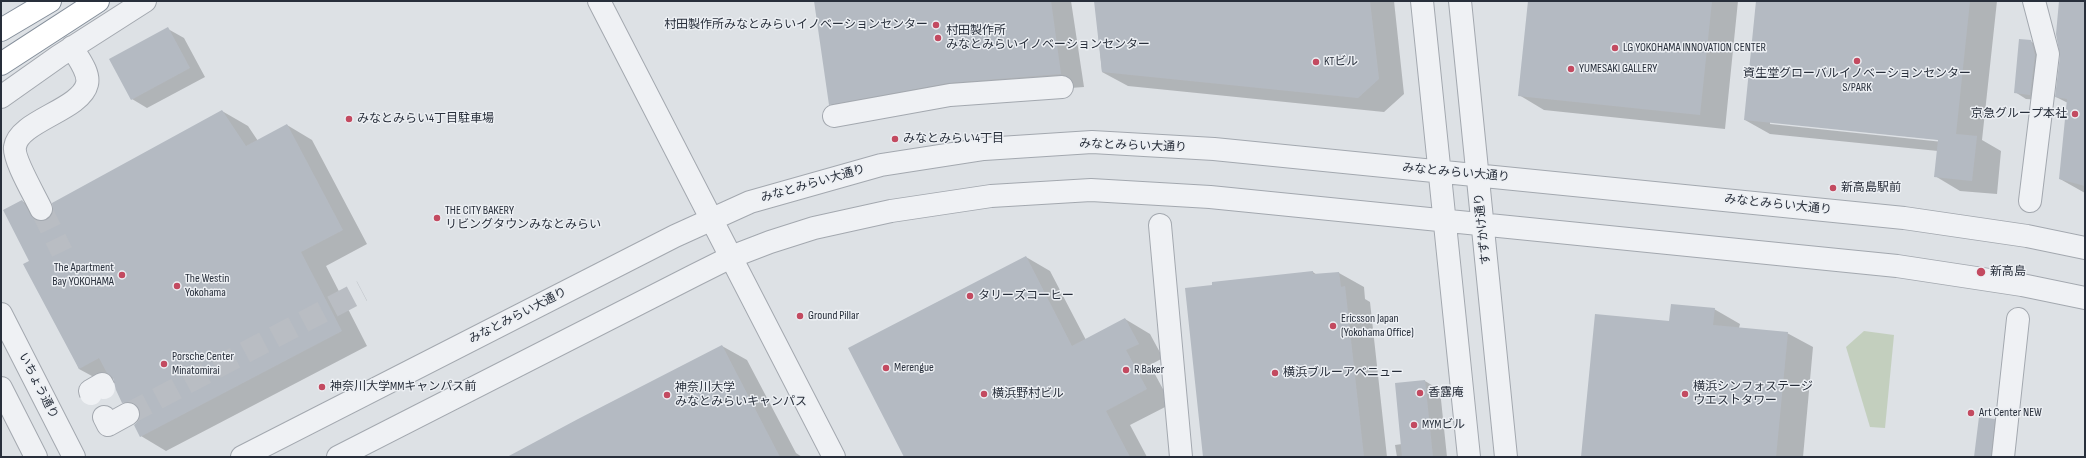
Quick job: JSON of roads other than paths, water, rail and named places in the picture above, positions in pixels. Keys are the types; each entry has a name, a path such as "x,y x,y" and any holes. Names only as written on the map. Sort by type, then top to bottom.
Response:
{"highway":[{"path":"1,30 50,1"},
{"path":"1,64 98,1"}],"street":[{"path":"1,97 72,47 145,1"},
{"path":"599,1 834,457"},
{"path":"1422,1 1468,457"},
{"name":"すずかけ通り","path":"1460,1 1506,457"},
{"path":"2030,201 2048,54 2034,1"},
{"path":"41,209 22,171 15,147 18,138 30,128 74,101 82,93 87,83 86,74 72,47"},
{"path":"834,116 949,89 1062,87"},
{"name":"みなとみらい大通り","path":"242,457 711,218 750,202 784,191 882,165 992,148 1092,142 1214,149 1904,218 2027,236 2085,248"},
{"path":"338,457 731,257 770,242 814,228 891,210 991,196 1091,190 1210,197 1897,266 2022,285 2085,298"},
{"path":"1160,225 1181,457"},
{"name":"いちょう通り","path":"1,314 74,457"},
{"path":"2003,457 2018,319"},
{"path":"1,388 36,457"}],"tunnel":[{"path":"41,209 62,252"},
{"path":"128,414 362,291"}],"place":[{"name":"村田製作所みなとみらいイノベーションセンター","path":"936,25"},
{"name":"村田製作所 みなとみらいイノベーションセンター","path":"938,38"},
{"name":"LG YOKOHAMA INNOVATION CENTER","path":"1615,48"},
{"name":"資生堂グローバルイノベーションセンター S/PARK","path":"1857,61"},
{"name":"KTビル","path":"1316,62"},
{"name":"YUMESAKI GALLERY","path":"1571,69"},
{"name":"京急グループ本社","path":"2075,114"},
{"name":"みなとみらい4丁目駐車場","path":"349,119"},
{"name":"みなとみらい4丁目","path":"895,139"},
{"name":"新高島駅前","path":"1833,188"},
{"name":"THE CITY BAKERY リビングタウンみなとみらい","path":"437,218"},
{"name":"新高島","path":"1981,272"},
{"name":"The Apartment Bay YOKOHAMA","path":"122,275"},
{"name":"The Westin Yokohama","path":"177,286"},
{"name":"タリーズコーヒー","path":"970,296"},
{"name":"Ground Pillar","path":"800,316"},
{"name":"Ericsson Japan (Yokohama Office)","path":"1333,326"},
{"name":"Porsche Center Minatomirai","path":"164,364"},
{"name":"Merengue","path":"886,368"},
{"name":"R Baker","path":"1126,370"},
{"name":"横浜ブルーアベニュー","path":"1275,373"},
{"name":"神奈川大学MMキャンパス前","path":"322,387"},
{"name":"香露庵","path":"1420,393"},
{"name":"横浜野村ビル","path":"984,394"},
{"name":"横浜シンフォステージ ウエストタワー","path":"1685,394"},
{"name":"神奈川大学 みなとみらいキャンパス","path":"667,395"},
{"name":"Art Center NEW","path":"1971,413"},
{"name":"MYMビル","path":"1414,425"}]}
